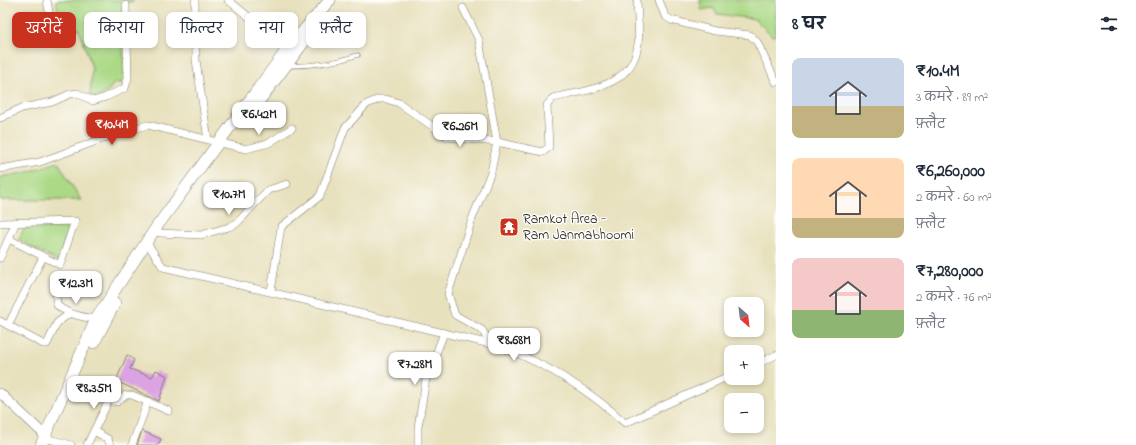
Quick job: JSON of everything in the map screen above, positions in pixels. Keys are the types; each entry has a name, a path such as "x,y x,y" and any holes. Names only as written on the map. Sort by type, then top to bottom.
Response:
{"main road":[{"path":"46,441 75,384 101,320 149,246 330,0"},
{"path":"46,441 101,320 155,229 285,66 291,51 337,0"}],"street":[{"path":"47,0 49,12"},
{"path":"195,0 196,60 208,140"},
{"path":"228,0 291,51"},
{"path":"270,291 281,227 320,196 345,128 367,104 379,99 392,100 405,106 448,137 497,142 544,152 548,147 547,105 549,101 553,98 606,85 617,80 626,71 636,53 638,42 637,0"},
{"path":"659,0 665,16 672,20 715,31 750,35 757,42 776,82"},
{"path":"0,118 22,108 52,102 70,94 77,93 93,101 125,88 128,78 126,5"},
{"path":"463,8 479,40 497,142 491,172 472,219 448,294 455,314 466,319 482,330 490,343"},
{"path":"0,169 40,162 121,132 148,125 246,149 269,143 292,128"},
{"path":"160,233 201,235 229,227 237,223 268,190 287,184"},
{"path":"0,223 75,221 60,265 9,239"},
{"path":"0,258 16,222"},
{"path":"149,246 163,266 490,343 527,357 577,384 625,424 724,378"},
{"path":"8,325 43,257"},
{"path":"66,279 56,296 55,301 62,309 70,313 101,320"},
{"path":"0,321 43,344 47,344 58,323 70,313"},
{"path":"418,445 418,427 426,379 444,333"},
{"path":"764,361 776,355"},
{"path":"75,384 109,400 117,402 128,395 148,401 169,411"},
{"path":"0,393 46,441 72,445"},
{"path":"87,445 109,400"},
{"path":"132,445 148,401"},
{"path":"94,431 108,439 110,445"}],"lane":[{"path":"285,66 318,65 342,61 358,54"}],"green space":[{"path":"134,0 122,6 122,12 84,12 84,44 79,29 76,29 76,12 58,12 56,1"},
{"path":"700,0 776,0 776,35 772,36 755,19 717,14 713,8 701,10"},
{"path":"85,48 123,48 124,83 114,83 108,92 95,98 90,96 92,68"},
{"path":"58,162 81,200 0,200 0,177 28,172"},
{"path":"24,228 68,228 59,262 19,240"}],"building":[{"path":"127,355 134,360 130,369 152,377 156,370 167,376 159,401 116,381"},
{"path":"142,431 161,439 158,445 137,445"}],"place":[{"name":"Ramkot Area - Ram Janmabhoomi","path":"509,227"}]}
